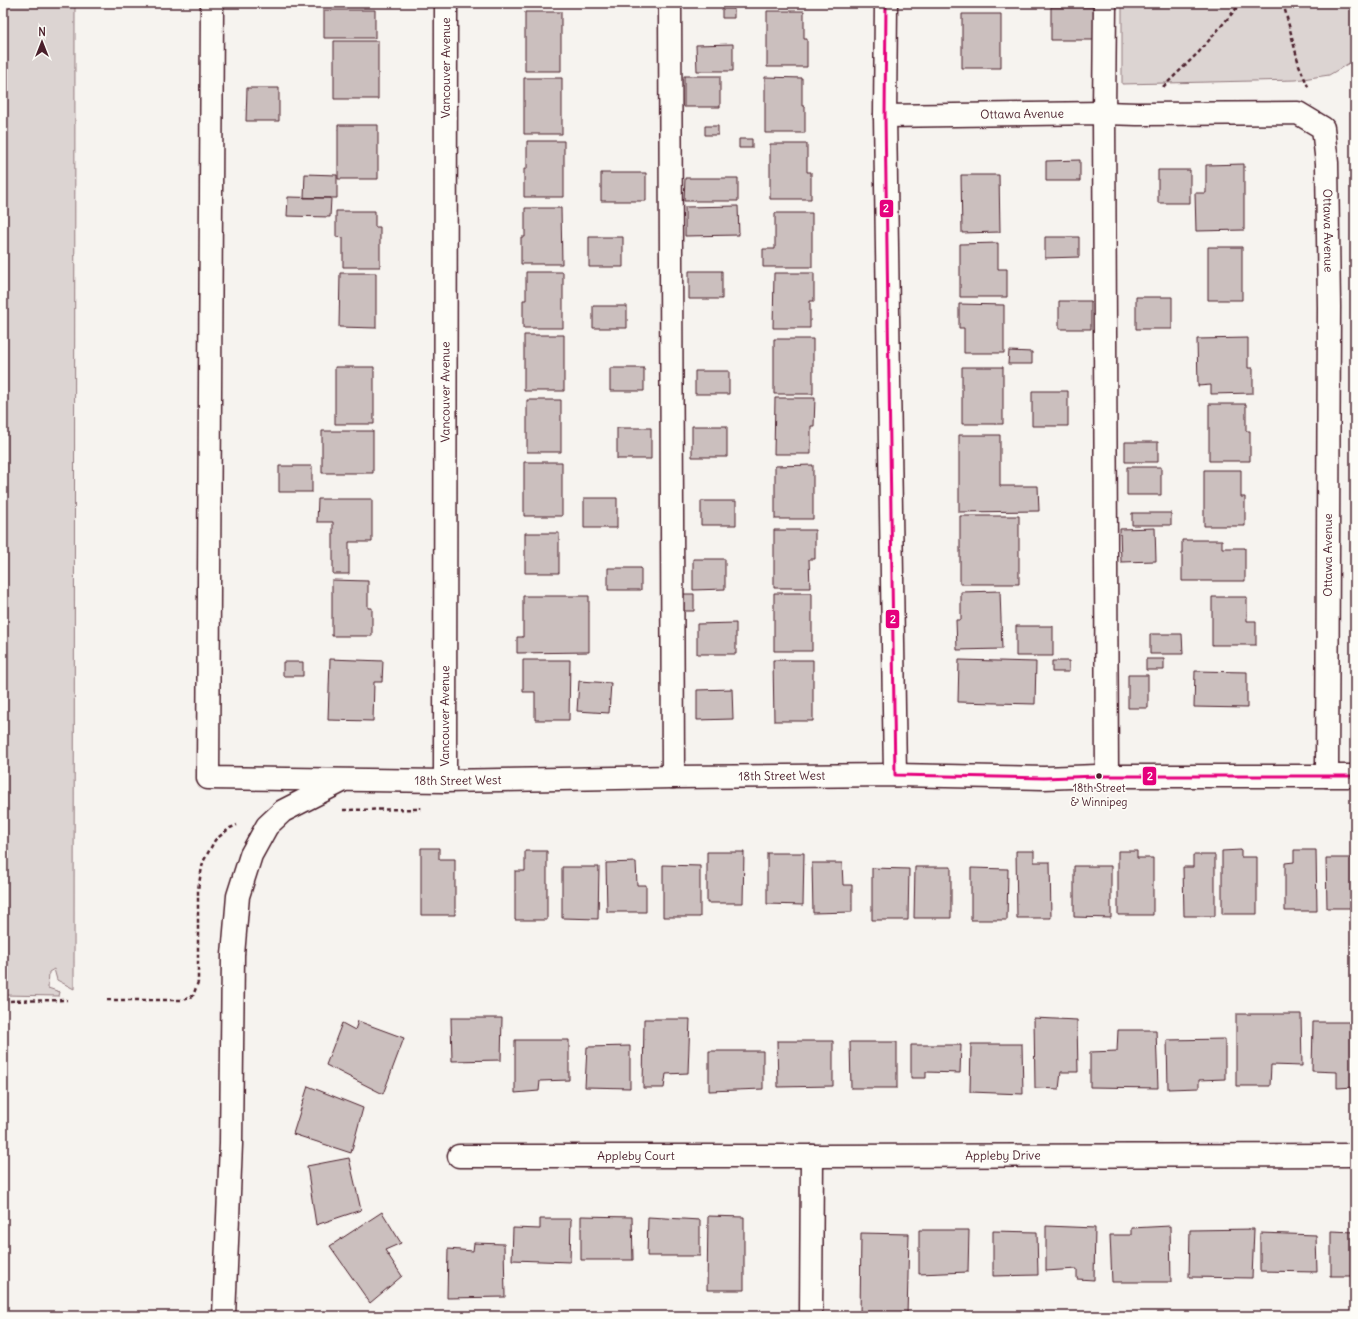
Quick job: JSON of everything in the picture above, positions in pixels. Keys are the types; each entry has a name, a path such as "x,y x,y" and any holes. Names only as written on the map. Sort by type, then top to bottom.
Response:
{"street":[{"name":"18th Street West","path":"212,3 208,778 445,781 895,775 1044,778 1355,776"},
{"name":"Vancouver Avenue","path":"445,781 446,3"},
{"path":"670,3 673,777"},
{"path":"886,3 885,116 895,775"},
{"path":"1105,3 1106,777"},
{"name":"Ottawa Avenue","path":"885,116 1104,113 1298,113 1323,128 1327,163 1329,307 1327,776"},
{"path":"224,1316 231,1144 233,955 238,896 251,855 267,826 284,811 344,780"},
{"name":"Appleby Drive","path":"812,1156 1355,1155"},
{"name":"Appleby Court","path":"459,1156 812,1156"},
{"path":"810,1316 812,1156"}],"path":[{"path":"1162,88 1199,52 1241,3"},
{"path":"1284,3 1299,65 1308,87"},
{"path":"3,1001 67,1000"}],"shaded area":[{"path":"3,3 75,3 74,989 57,980 54,969 49,972 48,988 60,992 59,996 3,995"},
{"path":"1122,3 1355,3 1355,62 1351,62 1329,75 1296,80 1122,84"}],"building":[{"path":"334,3 378,3 378,5 334,5"},
{"path":"1051,7 1094,7 1094,40 1051,40"},
{"path":"722,9 734,9 734,18 722,18"},
{"path":"324,10 375,10 375,38 324,38"},
{"path":"767,11 804,11 804,39 807,39 807,67 767,67"},
{"path":"525,12 561,12 561,71 525,71"},
{"path":"962,14 1001,14 1001,68 962,68"},
{"path":"334,41 378,41 378,99 334,99"},
{"path":"733,44 733,71 697,71 696,45"},
{"path":"684,76 720,76 720,107 684,107"},
{"path":"765,77 802,78 802,106 805,106 805,133 765,133"},
{"path":"524,78 562,78 562,134 524,134"},
{"path":"247,88 279,88 279,121 246,121"},
{"path":"338,125 378,125 378,179 338,179"},
{"path":"705,126 718,126 718,135 705,135"},
{"path":"739,139 752,139 752,148 739,148"},
{"path":"527,141 564,141 564,197 524,197 524,169 527,169"},
{"path":"770,144 807,144 807,172 811,172 811,199 770,199"},
{"path":"1080,160 1080,181 1046,181 1046,161"},
{"path":"1244,164 1244,230 1196,231 1195,193 1206,193 1206,165"},
{"path":"1158,170 1190,170 1190,203 1158,203"},
{"path":"601,173 646,173 646,201 601,201"},
{"path":"305,174 337,175 337,198 304,198"},
{"path":"961,175 999,175 1000,232 962,233"},
{"path":"685,178 738,178 738,201 684,201"},
{"path":"288,197 331,198 330,217 287,216"},
{"path":"738,206 739,235 685,236 685,207"},
{"path":"525,208 561,208 562,264 521,264 521,237 525,237"},
{"path":"336,211 375,211 375,227 380,227 380,267 343,267 343,238 336,237"},
{"path":"775,213 812,213 812,267 763,267 763,249 775,249"},
{"path":"589,237 623,237 623,267 589,267"},
{"path":"1045,237 1079,237 1079,257 1045,258"},
{"path":"998,243 998,269 1007,269 1007,297 960,297 960,244"},
{"path":"1208,247 1242,247 1242,300 1208,300"},
{"path":"689,271 722,271 722,299 689,299"},
{"path":"526,272 563,272 563,328 523,328 523,300 526,300"},
{"path":"340,273 376,273 376,328 339,327"},
{"path":"774,273 814,273 814,301 810,301 810,328 773,328"},
{"path":"1136,297 1172,297 1172,329 1136,329"},
{"path":"1059,301 1091,301 1091,329 1059,329"},
{"path":"959,304 1004,305 1004,353 964,353 964,328 959,328"},
{"path":"593,306 627,306 627,328 593,328"},
{"path":"524,335 564,335 564,391 524,391"},
{"path":"1248,338 1248,368 1253,368 1253,393 1211,394 1211,385 1198,386 1197,339"},
{"path":"774,339 813,339 813,394 774,394"},
{"path":"1009,351 1032,352 1032,364 1008,364"},
{"path":"335,367 374,367 374,424 335,424"},
{"path":"962,367 1003,367 1003,424 962,424"},
{"path":"610,368 644,368 644,391 610,391"},
{"path":"695,371 729,371 729,394 695,394"},
{"path":"1032,391 1068,391 1068,426 1032,426"},
{"path":"775,398 815,398 814,426 811,426 811,454 774,454"},
{"path":"527,400 561,400 561,452 527,452"},
{"path":"1209,404 1246,404 1246,431 1250,431 1250,461 1209,461"},
{"path":"692,426 727,426 727,457 692,457"},
{"path":"617,428 651,428 651,459 617,459"},
{"path":"322,431 373,431 373,473 322,473"},
{"path":"959,435 1000,435 1000,486 1038,486 1039,511 959,512"},
{"path":"1125,442 1158,442 1158,462 1125,462"},
{"path":"524,462 562,462 562,516 524,516"},
{"path":"813,465 813,519 775,519 775,466"},
{"path":"279,466 312,466 312,492 279,492"},
{"path":"1127,467 1161,467 1161,495 1127,495"},
{"path":"1204,470 1241,470 1241,497 1245,497 1245,526 1204,526"},
{"path":"584,498 617,498 617,528 584,528"},
{"path":"318,499 372,499 372,542 349,542 349,574 333,574 333,522 317,522"},
{"path":"701,501 736,501 736,525 701,525"},
{"path":"1132,513 1171,513 1171,525 1132,525"},
{"path":"960,516 1019,516 1019,584 960,584"},
{"path":"1155,528 1156,561 1121,562 1120,529"},
{"path":"774,530 815,530 815,559 809,559 810,588 774,588"},
{"path":"525,533 559,533 559,573 525,573"},
{"path":"1182,540 1222,540 1222,548 1245,548 1245,581 1182,581"},
{"path":"693,559 725,559 725,589 693,590"},
{"path":"608,568 641,568 641,590 608,590"},
{"path":"332,580 368,581 368,608 372,608 372,636 332,636"},
{"path":"1000,591 1002,649 957,650 956,620 961,620 961,592"},
{"path":"774,593 812,593 812,651 774,651"},
{"path":"682,594 694,594 694,611 682,611"},
{"path":"523,596 589,596 589,652 517,653 517,637 523,637"},
{"path":"1212,597 1247,597 1247,621 1256,621 1256,645 1212,645"},
{"path":"736,623 736,654 697,654 697,624"},
{"path":"1016,626 1053,626 1053,656 1016,656"},
{"path":"1150,634 1182,634 1183,654 1150,654"},
{"path":"330,659 383,661 382,682 374,682 373,721 328,720"},
{"path":"1146,659 1164,659 1164,670 1146,670"},
{"path":"523,660 570,660 569,720 535,720 535,692 523,692"},
{"path":"773,660 813,660 813,721 774,721"},
{"path":"959,660 1036,662 1035,704 958,702"},
{"path":"1052,661 1069,661 1069,672 1052,672"},
{"path":"283,662 303,662 303,676 283,676"},
{"path":"1195,671 1247,672 1247,708 1194,707"},
{"path":"1128,675 1148,675 1148,708 1128,708"},
{"path":"579,681 611,683 609,713 577,711"},
{"path":"732,689 733,719 697,720 697,690"},
{"path":"421,848 439,848 439,859 455,859 455,915 421,915"},
{"path":"1241,850 1241,857 1257,857 1257,914 1222,914 1222,851"},
{"path":"1294,850 1316,850 1317,911 1285,911 1285,863 1294,862"},
{"path":"525,851 547,851 547,920 515,920 515,871 525,871"},
{"path":"1016,851 1034,851 1034,862 1050,862 1051,918 1017,918"},
{"path":"1118,851 1137,851 1137,858 1153,858 1153,915 1118,915"},
{"path":"707,852 744,852 743,903 707,903"},
{"path":"767,853 804,853 803,905 767,904"},
{"path":"1193,855 1215,855 1215,916 1184,916 1183,867 1193,867"},
{"path":"1326,858 1355,858 1355,908 1327,908"},
{"path":"636,862 637,885 646,885 646,912 607,912 606,863"},
{"path":"812,863 842,863 843,885 852,885 852,912 813,913"},
{"path":"663,865 700,866 700,917 663,917"},
{"path":"1074,866 1111,866 1111,918 1074,917"},
{"path":"562,867 599,867 598,919 562,918"},
{"path":"915,867 951,867 951,918 914,918"},
{"path":"872,868 909,869 908,920 872,920"},
{"path":"971,868 1008,869 1007,920 971,920"},
{"path":"1236,1014 1301,1014 1302,1066 1271,1065 1270,1086 1236,1086"},
{"path":"451,1018 502,1018 501,1060 452,1061"},
{"path":"1034,1018 1077,1020 1078,1072 1061,1072 1059,1089 1035,1088"},
{"path":"644,1019 690,1019 688,1073 666,1074 664,1088 643,1088"},
{"path":"358,1021 404,1038 383,1094 326,1065 342,1023 355,1030"},
{"path":"1313,1022 1355,1022 1355,1087 1337,1088 1337,1072 1312,1071"},
{"path":"1118,1030 1156,1030 1158,1088 1090,1087 1090,1052 1117,1051"},
{"path":"1225,1039 1225,1079 1199,1080 1199,1088 1168,1089 1167,1040"},
{"path":"515,1040 569,1040 569,1080 540,1081 539,1091 515,1093"},
{"path":"777,1041 833,1041 833,1086 778,1087"},
{"path":"850,1042 897,1042 897,1088 851,1088"},
{"path":"971,1044 1022,1044 1023,1094 970,1092"},
{"path":"911,1045 961,1045 960,1073 926,1072 926,1078 911,1078"},
{"path":"630,1046 630,1088 585,1087 587,1047"},
{"path":"709,1051 763,1051 763,1089 709,1091"},
{"path":"308,1086 363,1108 351,1153 293,1134"},
{"path":"349,1158 361,1210 316,1225 307,1166"},
{"path":"382,1212 401,1243 385,1250 402,1276 370,1303 330,1246"},
{"path":"581,1216 632,1217 633,1260 581,1260"},
{"path":"708,1216 744,1217 744,1290 707,1290"},
{"path":"648,1217 700,1220 700,1256 647,1256"},
{"path":"540,1219 571,1219 570,1262 512,1260 513,1228 540,1229"},
{"path":"1046,1226 1095,1228 1094,1280 1077,1279 1077,1269 1046,1271"},
{"path":"1170,1226 1171,1282 1112,1282 1110,1235 1131,1235 1131,1228"},
{"path":"1254,1229 1252,1278 1189,1277 1190,1230"},
{"path":"919,1230 969,1230 968,1272 919,1274"},
{"path":"993,1231 1037,1232 1038,1275 993,1276"},
{"path":"1331,1231 1355,1232 1355,1276 1331,1276"},
{"path":"861,1233 909,1234 907,1316 860,1316"},
{"path":"1260,1233 1316,1235 1317,1272 1260,1271"},
{"path":"474,1243 504,1244 505,1297 447,1298 448,1249 473,1251"}],"transit line":[{"name":"2","path":"886,3 885,116 895,775 1044,778 1097,776 1355,776"}],"place":[{"name":"18th Street & Winnipeg","path":"1099,776"}]}
